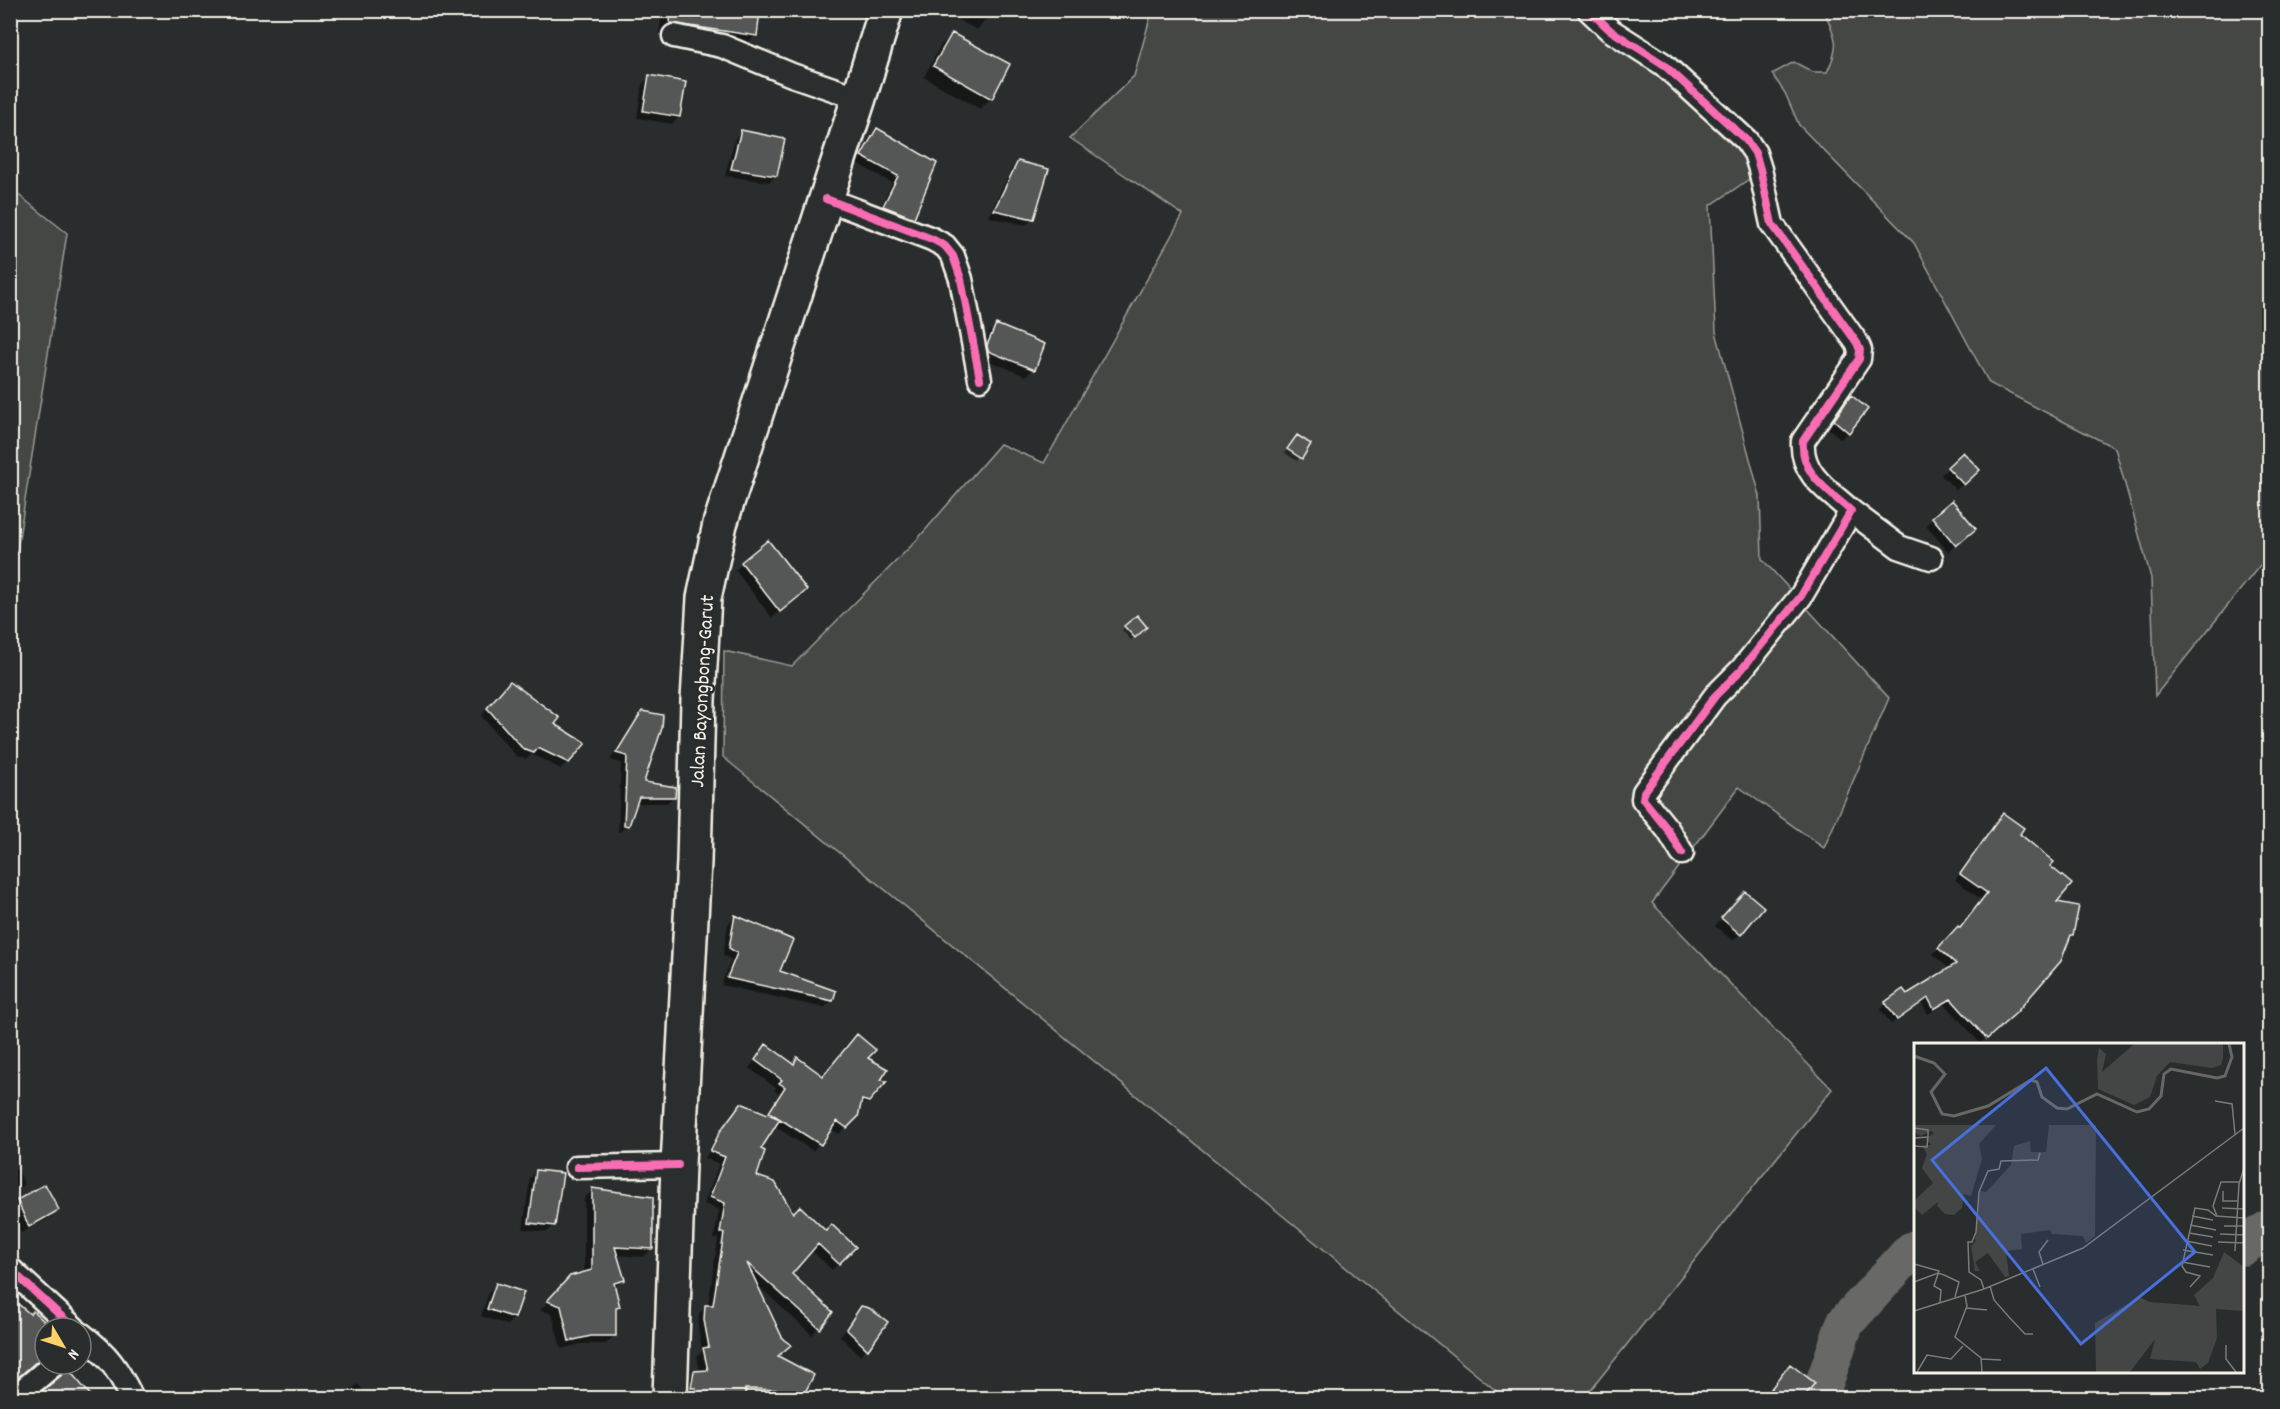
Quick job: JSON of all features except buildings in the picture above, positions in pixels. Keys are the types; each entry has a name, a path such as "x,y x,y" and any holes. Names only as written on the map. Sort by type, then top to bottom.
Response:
{"main road":[{"name":"Jalan Bayongbong-Garut","path":"670,1398 678,1166 694,862 698,700 704,598 720,524 886,10"}],"street":[{"path":"1589,10 1610,30 1663,64 1746,140 1755,153 1772,224 1860,350 1859,359 1803,441 1809,472 1851,512 1899,548 1931,558"},
{"path":"674,36 723,46 792,75 859,98"},
{"path":"826,199 945,246 953,256 961,279 980,379"},
{"path":"1682,853 1668,830 1643,799 1644,792 1715,696 1742,669 1801,596 1851,512"},
{"path":"577,1167 678,1166"},
{"path":"10,1269 60,1316"},
{"path":"93,1345 108,1356 132,1398"},
{"path":"14,1398 40,1376"}],"shaded area":[{"path":"1152,11 1587,11 1743,142 1758,173 1710,206 1716,332 1760,496 1762,559 1889,698 1824,848 1739,787 1652,903 1832,1089 1584,1398 1505,1398 723,757 724,651 792,666 915,542 1000,444 1044,463 1183,215 1070,138 1134,76"},
{"path":"1824,11 2269,11 2269,554 2155,696 2151,578 2115,448 1989,383 1914,243 1799,125 1785,93 1772,74 1794,62 1813,72 1827,72 1834,54 1835,41"},
{"path":"11,189 67,233 11,589"}],"waterway":[{"path":"2244,1246 2270,1228"},
{"path":"1819,1398 1845,1323 1914,1250"}],"cycle path":[{"path":"1589,10 1610,30 1663,64 1746,140 1755,153 1760,169 1772,224 1860,350 1859,359 1803,441 1803,453 1811,472 1825,489 1851,511 1801,596 1742,669 1715,696 1644,792 1643,799 1668,830 1682,853"},
{"path":"826,199 945,246 953,256 961,279 980,379"},
{"path":"577,1167 678,1165"},
{"path":"10,1269 61,1316"}]}
